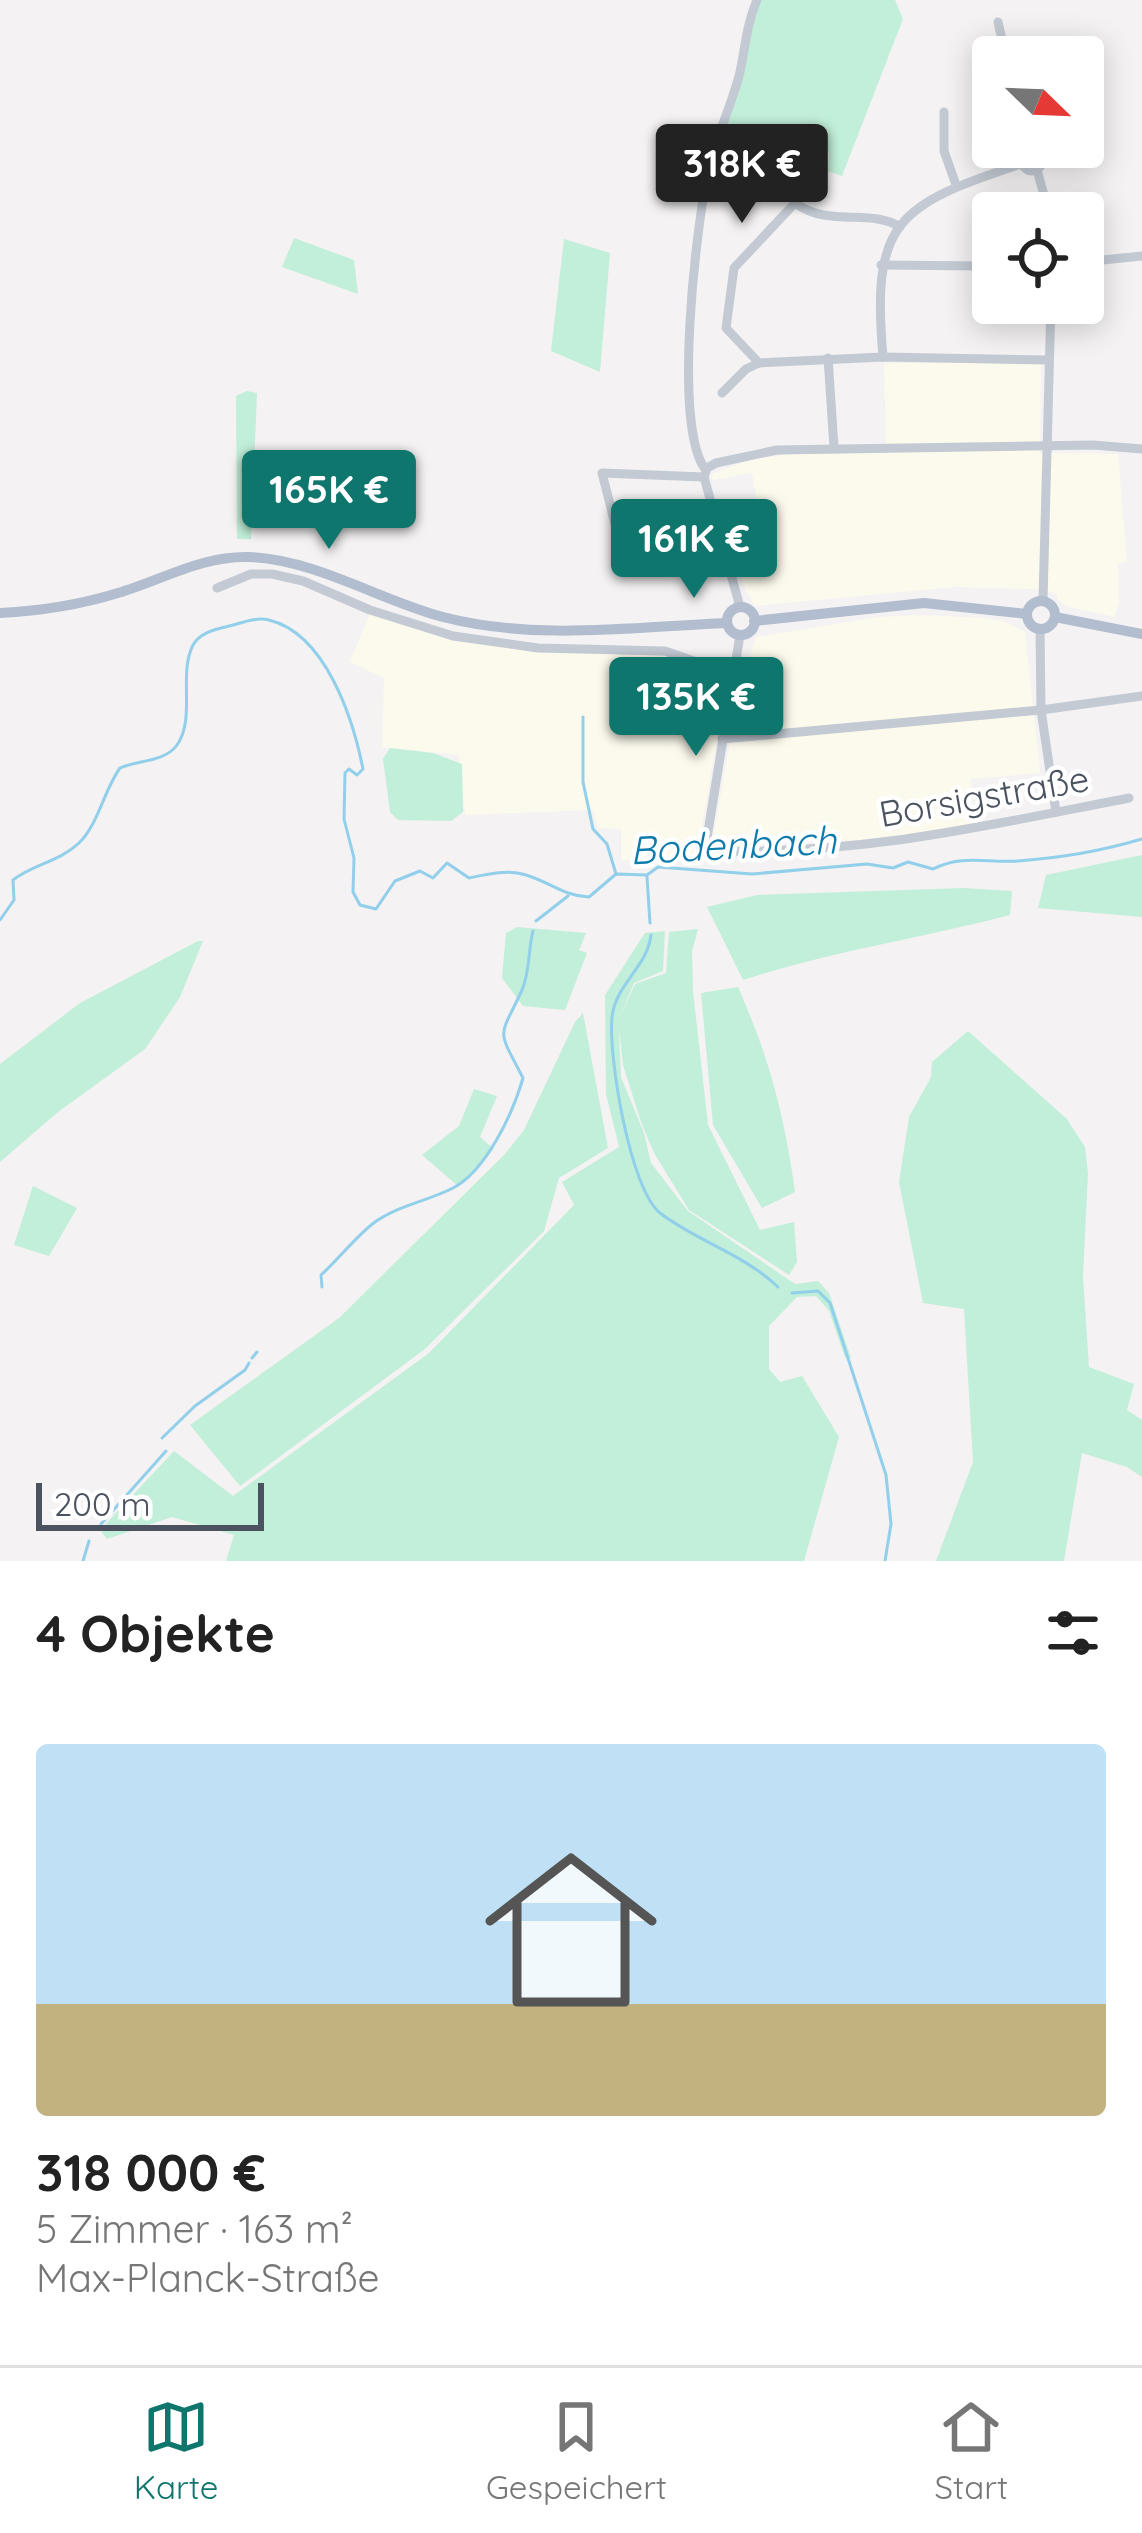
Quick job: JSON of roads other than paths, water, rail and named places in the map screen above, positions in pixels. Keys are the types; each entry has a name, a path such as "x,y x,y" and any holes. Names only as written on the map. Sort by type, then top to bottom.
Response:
{"main road":[{"path":"0,613 83,602 199,564 250,557 293,564 444,617 509,629 579,631 727,623"},
{"path":"1043,600 1054,608 1055,617 1040,629 1030,624 1027,614 1034,602 1043,600"},
{"path":"754,621 924,603 1027,614"},
{"path":"740,607 750,610 754,621 750,631 740,635 727,623 729,613 740,607"},
{"path":"1055,617 1142,634"}],"street":[{"path":"740,607 689,422 694,279 708,170 739,76 757,0"},
{"path":"998,22 1001,36"},
{"path":"944,112 944,151 956,185"},
{"path":"883,357 878,296 881,265 900,227 928,201 956,185 1009,168"},
{"path":"1025,168 1037,170 1043,192"},
{"path":"759,363 726,328 730,277 795,203 826,217 889,220 900,227"},
{"path":"1104,260 1142,256"},
{"path":"881,265 972,266"},
{"path":"1043,600 1050,324"},
{"path":"722,393 759,363 883,357 1048,360"},
{"path":"828,358 834,447"},
{"path":"625,560 602,473 705,473 716,463 757,453 834,447 1142,449"},
{"path":"217,588 250,574 272,574 453,636 538,649 665,652 734,675"},
{"path":"1040,629 1041,710 1056,812"},
{"path":"740,635 722,739 1041,710 1142,696"},
{"name":"Borsigstraße","path":"722,739 705,850 872,843 951,833 1129,798"}],"waterway":[{"name":"Bodenbach","path":"0,920 14,900 13,880 63,855 86,836 120,768 158,758 177,745 183,734 187,669 196,640 216,629 260,619 289,628 306,642 344,704 363,769 357,775 349,769 345,773 344,819 354,858 353,892 360,905 376,909 395,881 420,871 433,878 447,863 469,878 519,873 589,897 616,874 647,875 658,867 752,874 867,864 893,868 908,862 933,869 964,860 1065,856 1142,839"},
{"path":"583,717 583,782 593,829 607,844 616,874"},
{"path":"647,877 650,923"},
{"path":"536,921 568,896"},
{"path":"322,1287 321,1275 375,1222 465,1180 497,1140 523,1078 504,1033 525,983 533,931"},
{"path":"651,935 612,1017 618,1090 639,1178 660,1213 750,1265 778,1287"},
{"path":"792,1293 818,1291 830,1303 886,1475 891,1524 885,1561"},
{"path":"252,1358 257,1352"},
{"path":"162,1438 249,1363"},
{"path":"101,1524 166,1451"},
{"path":"83,1561 89,1541"}]}
